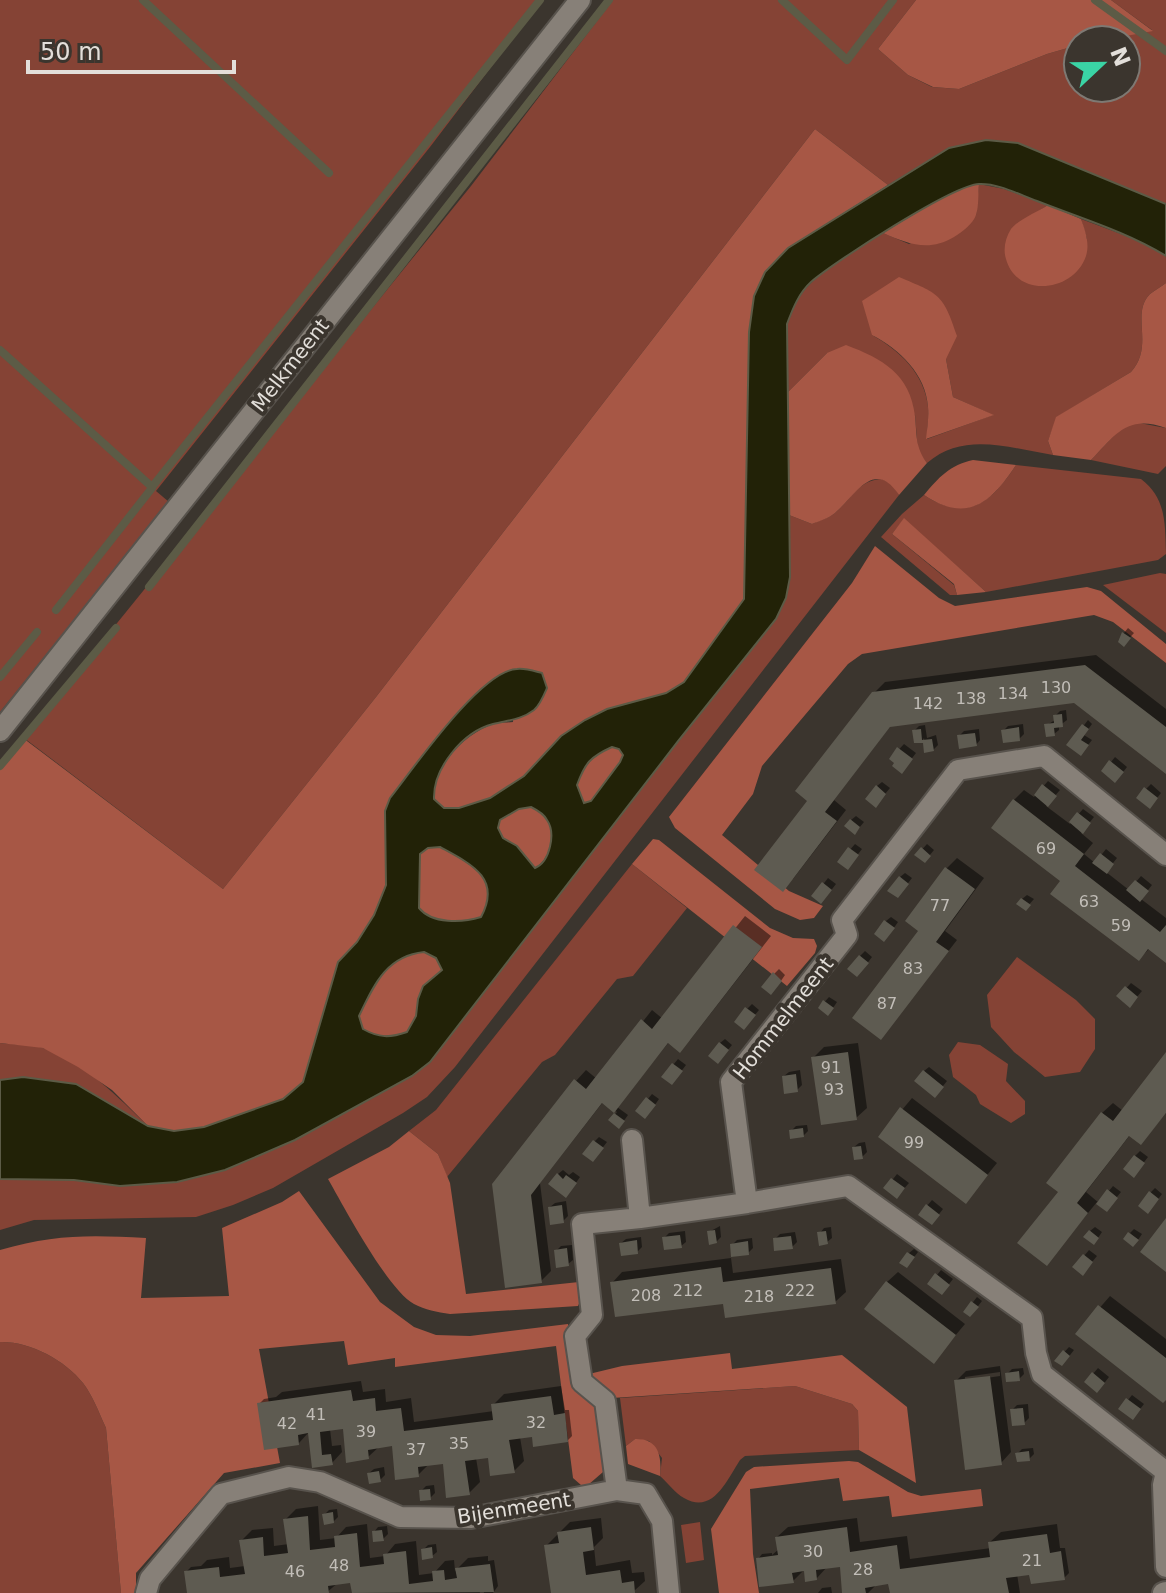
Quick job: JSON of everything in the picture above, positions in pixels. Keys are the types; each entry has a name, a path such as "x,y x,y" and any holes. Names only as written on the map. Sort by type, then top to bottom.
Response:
{"street":[{"name":"Melkmeent","path":"0,731 580,0"},
{"name":"Hommelmeent","path":"747,1203 731,1082 847,935 842,920 958,770 1044,756 1166,855"},
{"path":"632,1140 640,1218"},
{"path":"669,1593 662,1521 646,1494 617,1490 605,1401 582,1382 575,1336 592,1315 582,1224 747,1203 848,1186 1032,1318 1042,1374 1166,1472 1163,1485 1166,1567"},
{"name":"Bijenmeent","path":"146,1593 150,1579 221,1494 289,1477 320,1482 400,1517 471,1518 617,1490"}],"shaded area":[{"path":"0,0 542,0 430,147 156,491 169,502 0,712"},
{"path":"613,0 916,0 878,49 908,75 932,87 959,89 1062,50 1062,104 1142,104 1142,32 1152,30 1111,0 1166,0 1166,204 1018,143 987,140 949,148 888,185 815,129 376,697 223,889 24,738 471,186"},
{"path":"916,0 1111,0 1153,31 1142,33 1142,24 1062,24 1062,50 959,89 933,87 908,75 878,49"},
{"path":"815,129 888,185 788,248 754,296 749,332 744,599 684,682 666,693 607,709 561,736 524,776 490,798 459,808 444,809 434,799 435,788 450,756 478,731 494,724 513,722 515,669 385,811 386,885 374,915 357,942 338,962 303,1082 283,1099 204,1127 174,1131 148,1126 112,1090 78,1067 43,1048 0,1043 0,767 23,738 223,889 376,697"},
{"path":"986,140 1018,143 1166,204 1166,256 1103,226 1009,190 979,184 920,210 867,242 811,282 800,296 787,324 790,577 786,598 776,619 430,1062 412,1076 295,1140 225,1170 177,1182 120,1186 74,1180 0,1179 0,1080 23,1077 76,1084 148,1126 174,1131 204,1127 283,1099 303,1082 338,962 357,942 374,915 386,885 385,811 390,798 449,723 485,686 502,674 523,669 542,673 547,688 534,710 519,718 482,728 460,743 444,764 435,787 434,799 444,808 459,808 490,798 524,776 561,736 585,720 607,709 666,693 684,682 744,599 749,332 754,296 765,272 788,248 949,148","holes":["612,747 619,749 623,755 591,801 584,803 577,785 593,758","533,808 544,816 550,826 548,854 535,868 517,846 503,838 498,828 500,820 519,809","440,847 480,874 488,892 481,917 448,921 432,917 419,908 420,854 428,848","424,952 436,958 442,970 423,986 416,1016 407,1032 385,1036 363,1029 359,1016 376,983 391,966"]},
{"path":"979,184 1004,189 1048,205 1012,228 1087,239 1081,219 1145,243 1166,256 1166,283 1144,302 1138,362 1131,372 1057,417 1048,441 1053,455 987,444 956,447 927,463 918,452 915,415 827,353 788,392 787,324 800,295 812,282 883,233 909,244 976,215","holes":["872,335 946,359 953,397 993,415 927,439 928,407 922,384 901,356"]},
{"path":"979,184 975,218 967,228 945,242 918,245 883,233 954,190"},
{"path":"1048,205 1081,219 1087,251 1080,268 1070,277 1046,286 1033,285 1012,272 1005,255 1005,244 1014,226"},
{"path":"899,277 931,292 948,311 957,336 946,359 953,397 994,415 926,439 928,407 917,373 901,355 872,335 862,301"},
{"path":"1166,283 1166,428 1153,424 1132,425 1115,435 1091,460 1053,455 1048,441 1056,417 1131,372 1138,362 1144,302"},
{"path":"846,345 872,356 901,379 912,401 918,446 927,463 899,495 890,484 881,479 873,480 857,490 833,515 812,524 789,515 788,392 827,353"},
{"path":"1134,422 1166,428 1166,466 1158,474 1091,460 1118,431"},
{"path":"973,460 1016,465 997,490 977,505 953,508 924,495 946,473"},
{"path":"1016,465 1141,479 1160,503 1166,554 1158,560 986,592 904,519 892,534 954,585 957,595 950,595 881,537 924,495 953,507 977,505 997,490"},
{"path":"882,479 893,485 899,495 455,1067 427,1097 273,1188 196,1217 34,1220 0,1230 0,1179 74,1180 120,1186 177,1182 225,1170 295,1140 412,1076 430,1061 776,619 790,578 789,515 812,524 834,514 862,486"},
{"path":"904,518 986,592 957,595 954,584 892,534"},
{"path":"875,546 939,598 955,606 1087,587 1101,591 1166,644 1166,663 1113,622 1094,615 862,654 848,664 762,766 753,794 722,835 789,891 823,906 814,918 800,920 775,909 675,828 669,817 852,583"},
{"path":"1166,574 1166,633 1103,585"},
{"path":"612,747 619,749 623,755 620,762 591,801 584,803 577,785 586,766"},
{"path":"531,807 546,817 551,832 548,854 534,868 517,846 503,838 498,828 500,820 519,809"},
{"path":"653,839 659,840 770,928 793,938 814,939 817,946 815,953 787,986 632,864"},
{"path":"439,847 473,868 486,882 489,900 481,917 448,921 432,917 419,908 420,854 428,848"},
{"path":"632,864 687,908 633,976 617,979 555,1055 542,1062 447,1177 438,1154 409,1131 436,1110"},
{"path":"424,952 436,958 442,970 418,999 416,1016 407,1032 385,1036 363,1029 359,1016 383,974 400,959"},
{"path":"1017,957 1076,1000 1095,1019 1095,1049 1080,1072 1045,1077 1014,1052 991,1027 987,995"},
{"path":"958,1042 980,1045 1008,1064 1006,1081 1025,1101 1025,1114 1011,1123 980,1104 976,1095 953,1077 949,1055"},
{"path":"0,1043 38,1047 58,1054 100,1081 148,1126 76,1084 23,1077 0,1080"},
{"path":"409,1131 438,1154 450,1183 466,1294 579,1282 581,1299 578,1306 450,1314 422,1308 403,1296 367,1247 328,1179 389,1147"},
{"path":"299,1191 380,1302 414,1327 436,1335 470,1336 568,1324 575,1389 598,1410 605,1463 603,1472 588,1485 581,1485 573,1478 556,1346 395,1367 395,1358 348,1365 344,1341 259,1349 280,1463 224,1473 136,1573 136,1593 121,1593 106,1428 87,1388 67,1367 34,1348 0,1342 0,1250 73,1237 146,1238 141,1298 229,1296 222,1228 282,1202"},
{"path":"0,1342 34,1348 67,1367 83,1383 96,1405 106,1428 121,1593 0,1593"},
{"path":"730,1353 732,1369 842,1355 907,1407 916,1483 859,1450 858,1411 852,1404 795,1386 612,1398 589,1374 622,1366"},
{"path":"795,1386 852,1404 858,1411 859,1450 745,1456 718,1493 703,1502 694,1502 681,1496 660,1476 662,1458 649,1441 635,1439 626,1446 620,1398"},
{"path":"635,1439 654,1445 660,1462 660,1476 628,1464 626,1446"},
{"path":"858,1462 908,1492 921,1496 981,1489 983,1506 892,1517 889,1496 843,1501 839,1478 750,1489 753,1554 759,1593 719,1593 711,1529 746,1472 754,1467"},
{"path":"700,1522 704,1560 686,1563 681,1525"}],"building":[{"path":"1122,632 1131,638 1124,647 1118,642"},
{"path":"1085,665 1166,727 1166,774 1074,703 890,727 825,812 837,821 783,892 754,870 807,801 795,791 872,692"},
{"path":"1062,714 1063,727 1054,728 1055,736 1046,737 1044,724 1054,723 1053,715"},
{"path":"1082,724 1089,729 1081,740 1089,745 1081,756 1066,745"},
{"path":"1019,727 1020,741 1003,743 1001,730"},
{"path":"921,729 922,740 932,739 934,751 924,753 923,743 914,743 912,730"},
{"path":"975,733 977,746 959,749 957,735"},
{"path":"897,747 913,759 902,774 889,759"},
{"path":"1109,760 1124,772 1115,783 1101,771"},
{"path":"1042,784 1057,796 1048,807 1034,795"},
{"path":"876,785 886,794 876,808 865,799"},
{"path":"1144,787 1158,798 1150,809 1136,798"},
{"path":"1013,799 1084,854 1075,866 1160,932 1166,925 1166,963 1148,949 1139,961 1050,894 1060,881 991,828"},
{"path":"1077,812 1091,823 1083,834 1069,822"},
{"path":"850,819 860,827 855,835 844,826"},
{"path":"848,847 859,855 848,870 837,862"},
{"path":"921,847 931,856 925,863 914,855"},
{"path":"1100,853 1114,864 1107,874 1092,863"},
{"path":"945,867 975,889 936,942 949,951 881,1040 852,1018 918,931 905,921"},
{"path":"899,876 909,884 898,898 887,891"},
{"path":"1135,880 1149,891 1140,902 1126,890"},
{"path":"822,882 832,890 821,904 811,896"},
{"path":"1021,898 1031,905 1026,911 1016,904"},
{"path":"884,920 895,928 884,942 874,934"},
{"path":"733,925 762,947 680,1053 668,1043 614,1113 602,1103 531,1195 542,1283 505,1288 492,1184 574,1079 586,1089 641,1019 652,1029"},
{"path":"859,955 869,963 857,977 847,969"},
{"path":"773,972 782,981 771,995 761,987"},
{"path":"1125,986 1138,997 1130,1008 1116,996"},
{"path":"823,1000 834,1008 828,1016 818,1008"},
{"path":"745,1007 756,1015 744,1030 734,1022"},
{"path":"719,1042 729,1050 718,1064 708,1056"},
{"path":"848,1052 857,1120 821,1125 811,1057"},
{"path":"1166,1052 1166,1113 1141,1145 1129,1136 1077,1203 1088,1213 1047,1266 1017,1243 1058,1192 1046,1183 1101,1112 1113,1121"},
{"path":"672,1063 683,1071 672,1085 661,1077"},
{"path":"923,1070 944,1087 935,1098 914,1081"},
{"path":"796,1074 798,1092 784,1094 782,1076"},
{"path":"646,1097 656,1105 645,1119 635,1111"},
{"path":"900,1107 988,1175 966,1204 878,1137"},
{"path":"614,1113 625,1121 619,1129 608,1120"},
{"path":"803,1128 804,1137 790,1139 789,1130"},
{"path":"593,1140 604,1148 593,1162 582,1154"},
{"path":"861,1146 863,1159 854,1160 852,1147"},
{"path":"1134,1155 1145,1163 1134,1178 1123,1169"},
{"path":"557,1173 563,1179 566,1175 577,1183 566,1198 548,1184"},
{"path":"891,1178 905,1188 897,1199 883,1188"},
{"path":"1107,1189 1118,1198 1107,1212 1096,1204"},
{"path":"1149,1191 1159,1199 1148,1214 1138,1206"},
{"path":"926,1204 940,1215 932,1225 918,1215"},
{"path":"562,1205 564,1223 550,1225 548,1207"},
{"path":"1166,1218 1166,1272 1140,1252"},
{"path":"715,1230 717,1243 709,1245 707,1231"},
{"path":"1089,1230 1099,1238 1094,1245 1083,1237"},
{"path":"826,1231 828,1244 819,1246 817,1232"},
{"path":"1128,1232 1139,1240 1133,1247 1123,1239"},
{"path":"680,1235 682,1248 664,1250 662,1237"},
{"path":"791,1236 793,1249 774,1251 773,1238"},
{"path":"637,1240 638,1254 621,1256 619,1243"},
{"path":"748,1241 749,1255 731,1257 730,1244"},
{"path":"567,1248 569,1266 556,1268 554,1250"},
{"path":"907,1252 915,1257 907,1268 899,1263"},
{"path":"1083,1254 1093,1262 1083,1276 1072,1267"},
{"path":"721,1267 723,1282 831,1268 836,1304 725,1318 723,1304 615,1317 610,1282"},
{"path":"935,1273 950,1285 942,1295 927,1284"},
{"path":"886,1281 956,1335 934,1364 864,1309"},
{"path":"971,1301 979,1307 970,1317 963,1312"},
{"path":"1098,1305 1166,1358 1166,1400 1163,1403 1075,1334"},
{"path":"1063,1350 1070,1356 1062,1366 1054,1361"},
{"path":"1019,1371 1020,1381 1006,1382 1005,1373"},
{"path":"1092,1372 1105,1383 1097,1393 1084,1382"},
{"path":"990,1376 1002,1465 965,1470 954,1380"},
{"path":"351,1390 353,1401 375,1398 376,1411 401,1408 404,1431 493,1420 491,1404 551,1396 554,1415 565,1413 568,1442 533,1447 532,1437 509,1440 515,1473 490,1476 488,1458 465,1461 470,1495 446,1498 443,1464 418,1467 419,1477 395,1480 392,1446 368,1450 369,1459 346,1463 343,1429 320,1432 322,1455 331,1454 333,1465 312,1468 308,1433 298,1435 299,1445 264,1450 257,1403"},
{"path":"1126,1398 1141,1409 1133,1420 1118,1409"},
{"path":"1023,1408 1025,1425 1012,1426 1010,1409"},
{"path":"1029,1451 1030,1461 1017,1462 1015,1453"},
{"path":"379,1471 381,1482 369,1484 367,1473"},
{"path":"430,1489 431,1500 420,1501 419,1490"},
{"path":"333,1512 334,1523 324,1525 322,1514"},
{"path":"308,1516 310,1550 335,1547 334,1536 357,1533 360,1567 384,1564 383,1554 406,1551 409,1584 433,1581 432,1571 444,1570 445,1580 457,1578 455,1568 490,1564 494,1592 352,1593 350,1583 328,1586 329,1593 187,1593 184,1571 219,1567 220,1577 245,1574 239,1540 263,1537 264,1556 288,1553 283,1519"},
{"path":"591,1527 594,1550 583,1552 586,1575 620,1570 622,1583 634,1581 635,1593 551,1593 544,1545 559,1543 557,1532"},
{"path":"847,1527 850,1552 897,1545 900,1569 990,1557 988,1542 1047,1534 1050,1553 1061,1551 1065,1580 1031,1584 1029,1575 1006,1578 1009,1593 890,1593 888,1584 865,1588 866,1593 842,1593 840,1567 816,1570 817,1580 805,1582 804,1571 792,1573 794,1583 759,1587 756,1558 778,1555 775,1537"},
{"path":"382,1530 384,1541 373,1542 372,1531"},
{"path":"432,1547 433,1558 422,1560 421,1549"}],"waterway":[{"path":"143,0 329,173"},
{"path":"0,350 152,487 540,0"},
{"path":"149,587 609,0"},
{"path":"782,0 847,60 893,0"},
{"path":"1095,0 1166,51"},
{"path":"56,610 152,488"},
{"path":"0,766 116,628"},
{"path":"0,677 37,632"}]}
